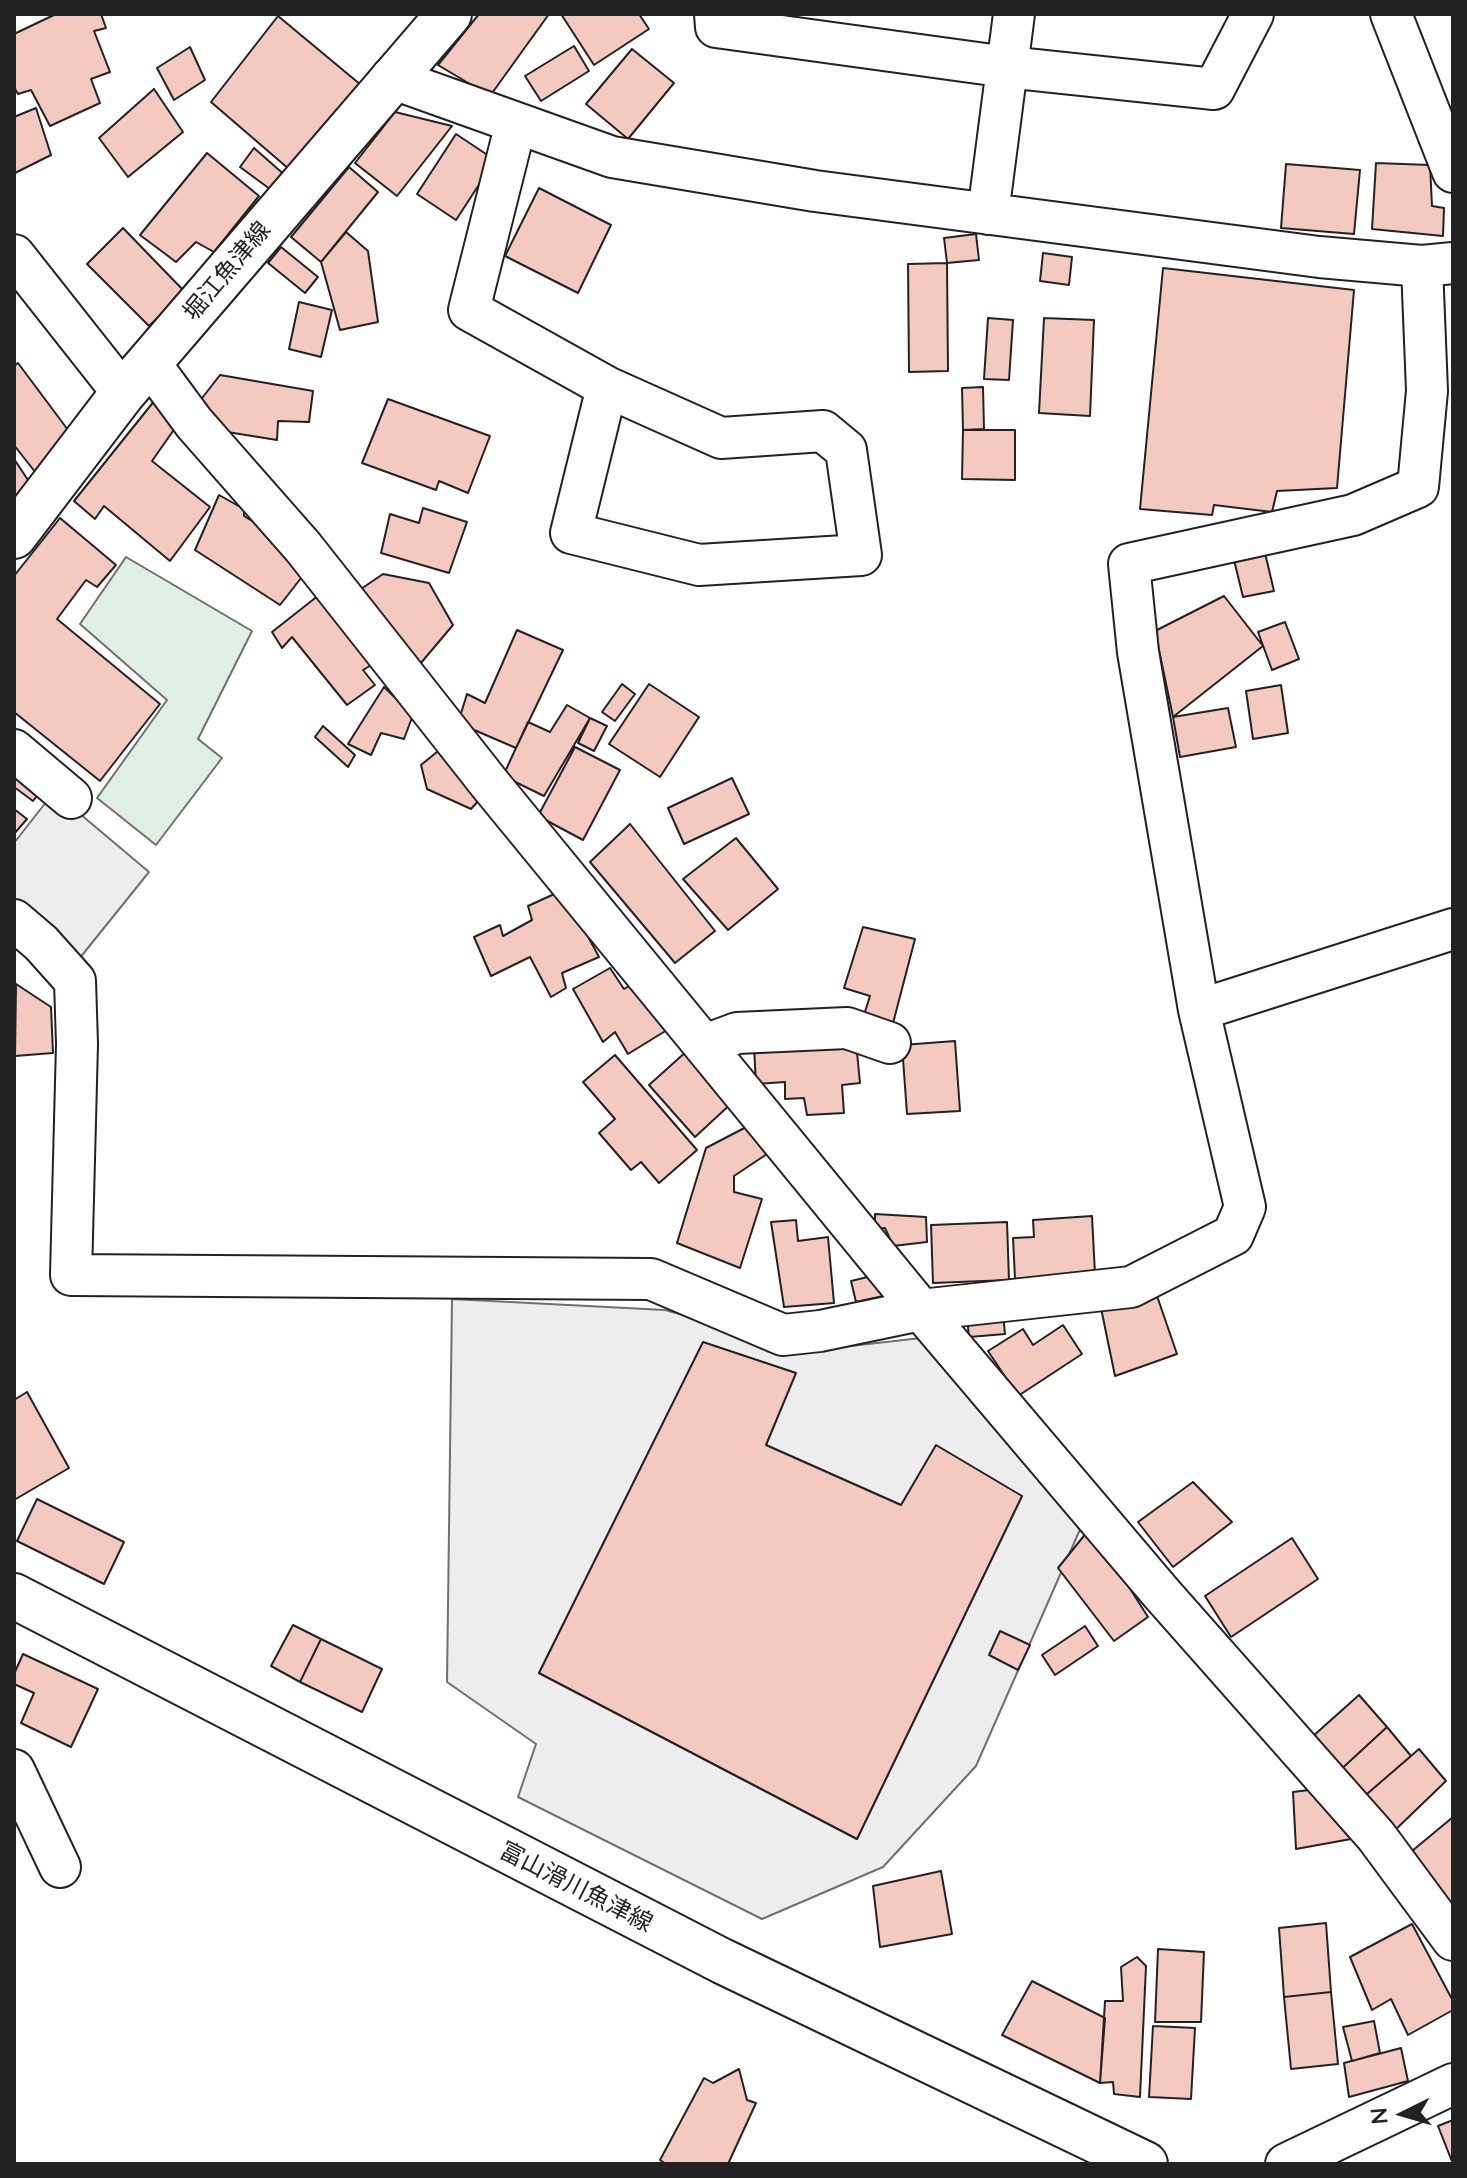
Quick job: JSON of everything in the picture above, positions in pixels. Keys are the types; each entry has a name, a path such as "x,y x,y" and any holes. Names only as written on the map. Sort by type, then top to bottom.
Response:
{"main road":[{"name":"堀江魚津線","path":"14,536 136,377 449,14"},
{"name":"富山滑川魚津線","path":"14,1598 722,1961 1145,2164"}],"street":[{"path":"715,14 716,27 1007,67 1214,89 1253,14"},
{"path":"988,214 1014,14"},
{"path":"1391,14 1453,172"},
{"path":"14,920 41,943 75,981 77,1044 71,1275 651,1279 783,1335 820,1331 921,1310 1131,1287 1233,1235 1245,1207 1199,1010 1138,652 1129,564 1353,515 1418,487 1437,265 1319,257 988,214 815,191 612,157 391,78"},
{"path":"516,123 469,310 607,387 721,438 823,431 846,450 861,555 699,565 571,533 607,387"},
{"path":"14,255 136,377 194,423 303,547 489,783 921,1310 1162,1594 1376,1836 1453,1940"},
{"path":"14,750 71,798"},
{"path":"1199,1010 1453,929"},
{"path":"705,1045 737,1033 847,1028 890,1043"},
{"path":"14,1770 60,1867"},
{"path":"1286,2164 1453,2084"}],"green space":[{"path":"126,557 252,631 198,739 222,758 156,845 97,798 167,700 80,624"}],"shaded area":[{"path":"54,792 149,872 79,959 14,904 14,843"},
{"path":"452,1299 665,1310 707,1321 789,1353 921,1338 1082,1525 976,1766 883,1867 762,1919 518,1797 536,1744 447,1682","holes":["703,1343 795,1373 766,1445 901,1505 1022,1496 857,1839 539,1673"]}],"building":[{"path":"56,14 101,14 106,28 94,31 110,72 91,79 100,103 50,126 31,90 18,94 14,87 14,34"},
{"path":"479,14 549,14 490,96 438,65"},
{"path":"561,14 639,14 649,29 594,65"},
{"path":"278,16 361,85 290,170 211,102"},
{"path":"574,46 589,71 541,101 525,76"},
{"path":"190,47 205,80 174,100 157,68"},
{"path":"632,49 674,83 628,139 586,104"},
{"path":"154,89 183,132 128,177 99,138"},
{"path":"36,108 51,155 15,173 14,117"},
{"path":"395,112 452,126 397,196 355,163"},
{"path":"456,134 495,160 456,220 417,194"},
{"path":"254,148 287,177 274,192 240,167"},
{"path":"207,153 259,196 214,252 196,242 176,262 140,235"},
{"path":"1376,163 1430,165 1432,206 1444,208 1443,236 1372,229"},
{"path":"1286,164 1360,170 1354,234 1281,228"},
{"path":"349,167 378,192 321,262 291,237"},
{"path":"539,188 611,225 578,293 505,256"},
{"path":"123,228 185,292 149,326 87,264"},
{"path":"346,232 368,251 378,322 340,330 321,262"},
{"path":"976,234 979,260 947,263 944,238"},
{"path":"281,247 318,277 305,293 268,263"},
{"path":"1043,253 1072,257 1069,285 1040,281"},
{"path":"947,263 948,371 909,372 908,264"},
{"path":"1163,268 1354,290 1337,488 1277,491 1272,512 1214,505 1212,515 1140,509"},
{"path":"299,302 332,310 321,357 289,349"},
{"path":"988,318 1013,320 1009,380 984,379"},
{"path":"1044,318 1094,320 1090,416 1039,413"},
{"path":"18,363 71,434 39,477 14,445 14,366"},
{"path":"220,375 313,391 309,422 278,421 277,440 221,431 199,402"},
{"path":"983,387 984,429 963,430 962,388"},
{"path":"388,399 490,436 468,493 439,481 436,490 362,463"},
{"path":"155,400 180,421 152,461 210,507 170,561 104,506 95,519 74,501"},
{"path":"963,430 1015,430 1015,480 962,479"},
{"path":"14,459 32,486 14,498"},
{"path":"219,495 244,509 244,516 273,534 305,573 280,605 195,550"},
{"path":"423,508 467,522 449,573 381,553 390,514 419,523"},
{"path":"60,518 116,565 97,587 86,580 57,619 160,704 100,781 14,712 14,576"},
{"path":"1265,553 1274,591 1243,597 1234,560"},
{"path":"383,574 429,583 453,625 415,670 358,591"},
{"path":"319,595 373,664 363,670 375,685 347,705 292,637 282,648 272,632"},
{"path":"1224,596 1263,646 1173,717 1155,631"},
{"path":"1285,622 1299,659 1272,670 1258,632"},
{"path":"517,630 563,650 516,748 458,723 467,694 485,703"},
{"path":"622,684 635,694 615,721 602,712"},
{"path":"649,684 699,717 660,777 609,744"},
{"path":"1281,685 1288,733 1253,739 1246,691"},
{"path":"384,687 413,715 404,739 381,733 371,755 348,744"},
{"path":"567,705 590,718 544,796 503,776 528,722 550,732"},
{"path":"1228,708 1236,747 1180,757 1173,717"},
{"path":"590,718 607,726 594,751 578,743"},
{"path":"323,726 355,755 348,767 315,737"},
{"path":"443,747 481,798 471,809 427,789 421,765"},
{"path":"575,747 620,770 583,840 538,816"},
{"path":"18,774 40,792 33,801 14,787"},
{"path":"732,778 749,814 684,844 668,808"},
{"path":"14,809 27,819 14,834"},
{"path":"630,824 715,931 675,963 590,862"},
{"path":"736,838 778,889 728,930 683,879"},
{"path":"563,890 599,957 562,973 566,988 551,997 530,957 491,976 474,937 500,925 503,936 532,920 528,906"},
{"path":"863,927 915,939 892,1027 863,1018 870,996 844,988"},
{"path":"610,968 624,989 639,980 667,1030 628,1054 615,1032 603,1042 573,989"},
{"path":"16,984 51,1007 53,1053 15,1056"},
{"path":"955,1041 960,1111 907,1114 902,1045"},
{"path":"856,1042 860,1083 842,1085 844,1113 807,1115 804,1098 785,1099 785,1082 756,1084 754,1046"},
{"path":"688,1050 734,1101 695,1137 649,1085"},
{"path":"615,1055 697,1150 659,1183 641,1162 631,1170 599,1133 615,1119 583,1082"},
{"path":"752,1124 767,1154 734,1176 734,1192 762,1199 740,1268 677,1243 706,1148"},
{"path":"875,1214 926,1217 927,1242 893,1246 885,1228 875,1229"},
{"path":"1092,1216 1095,1274 1015,1279 1013,1238 1034,1237 1033,1220"},
{"path":"796,1220 798,1241 828,1237 834,1303 784,1307 771,1222"},
{"path":"1007,1222 1009,1280 933,1283 931,1225"},
{"path":"884,1273 888,1295 856,1302 851,1281"},
{"path":"1156,1293 1177,1354 1115,1376 1101,1308"},
{"path":"1003,1314 1005,1334 969,1337 967,1318"},
{"path":"1063,1325 1082,1354 1018,1396 988,1351 1023,1329 1033,1345"},
{"path":"703,1342 796,1373 766,1445 901,1505 936,1445 1022,1496 857,1839 539,1673"},
{"path":"27,1392 69,1468 14,1500 14,1400"},
{"path":"1193,1482 1232,1522 1173,1567 1138,1522"},
{"path":"37,1499 124,1542 104,1584 17,1541"},
{"path":"1091,1527 1148,1617 1114,1641 1058,1568"},
{"path":"1292,1538 1318,1579 1231,1637 1205,1596"},
{"path":"293,1625 321,1639 300,1682 271,1666"},
{"path":"1085,1626 1098,1646 1055,1675 1042,1655"},
{"path":"1000,1631 1030,1645 1018,1670 989,1655"},
{"path":"321,1639 382,1669 362,1712 300,1682"},
{"path":"23,1654 98,1689 71,1747 21,1723 34,1693 14,1684 14,1674"},
{"path":"1359,1695 1387,1727 1337,1773 1312,1737"},
{"path":"1387,1727 1411,1756 1360,1800 1337,1773"},
{"path":"1419,1749 1446,1781 1391,1834 1360,1800"},
{"path":"1309,1790 1351,1839 1296,1849 1293,1792"},
{"path":"1453,1817 1453,1909 1406,1856"},
{"path":"941,1871 952,1934 880,1947 873,1886"},
{"path":"1326,1923 1331,1992 1284,1997 1279,1928"},
{"path":"1412,1924 1453,2001 1453,2010 1408,2035 1391,1999 1372,2010 1350,1957"},
{"path":"1158,1949 1204,1952 1201,2022 1155,2022"},
{"path":"1137,1957 1146,1966 1140,2097 1114,2094 1113,2082 1100,2083 1105,2001 1123,2001 1121,1967"},
{"path":"1032,1981 1105,2018 1100,2083 1002,2035"},
{"path":"1331,1992 1338,2064 1291,2069 1284,1997"},
{"path":"1374,2021 1380,2053 1352,2061 1343,2027"},
{"path":"1153,2026 1195,2028 1191,2099 1149,2097"},
{"path":"1401,2048 1408,2081 1349,2097 1344,2063"},
{"path":"739,2069 747,2100 756,2103 728,2164 666,2164 660,2160 704,2078 713,2083"},
{"path":"1453,2120 1453,2164 1438,2126"}]}
